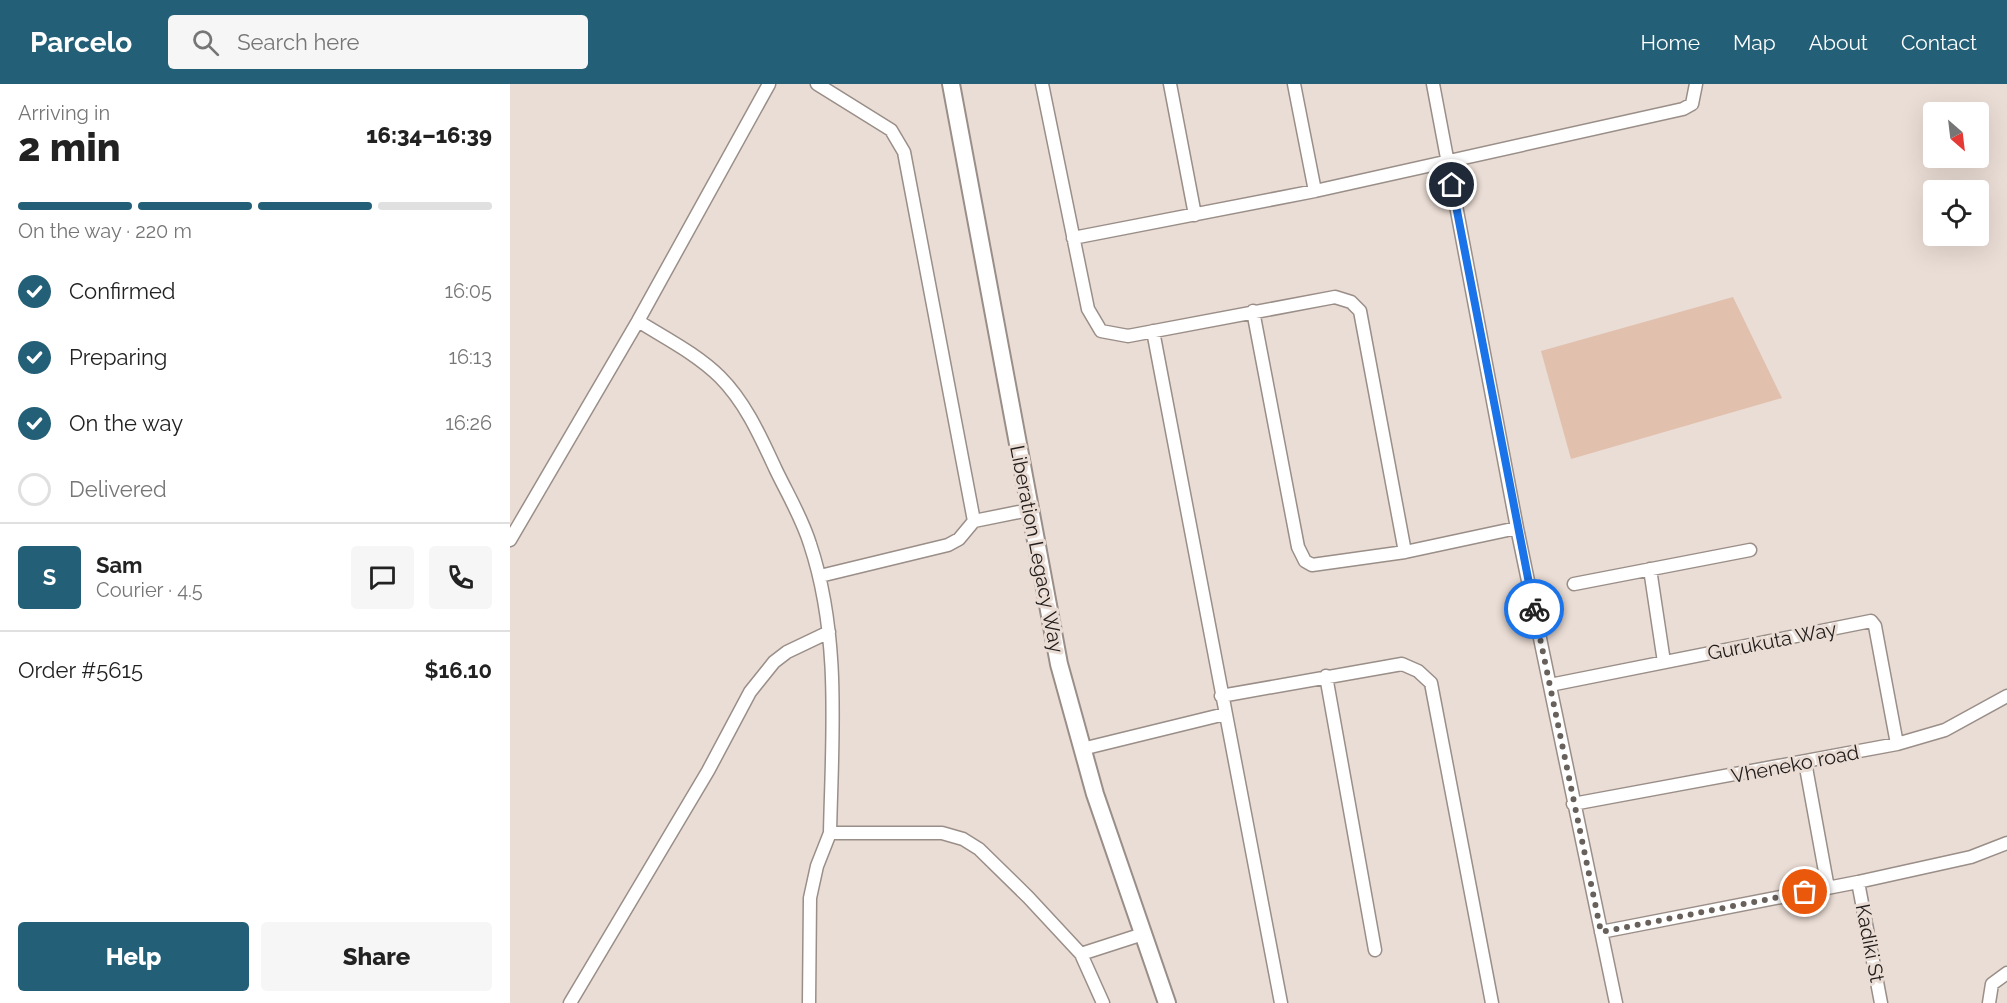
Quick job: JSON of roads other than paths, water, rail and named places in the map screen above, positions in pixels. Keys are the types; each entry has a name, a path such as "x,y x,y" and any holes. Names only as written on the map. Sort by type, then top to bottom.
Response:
{"main road":[{"name":"Liberation Legacy Way","path":"951,84 1059,664 1082,749 1167,1003"}],"street":[{"path":"510,540 638,321 769,84"},
{"path":"817,84 891,130 904,152 974,521"},
{"path":"1042,84 1088,309 1101,331 1128,336 1335,297 1351,302 1360,311 1405,552"},
{"path":"1170,84 1195,215"},
{"path":"1294,84 1315,191"},
{"path":"1433,84 1517,528 1616,1003"},
{"path":"1073,238 1315,191 1683,109 1692,104 1696,84"},
{"path":"1253,311 1301,556 1312,565 1405,552 1517,528"},
{"path":"638,321 698,358 720,377 738,398 754,424 800,518 820,576 829,632 833,679 830,833 817,866 810,898 809,1003"},
{"path":"1153,331 1281,1003"},
{"path":"820,576 948,544 959,539 974,521 1029,510"},
{"path":"1574,584 1750,550"},
{"path":"1650,569 1664,662"},
{"name":"Gurukuta Way","path":"1550,685 1871,621 1875,627 1898,744"},
{"path":"570,1003 708,771 750,692 774,662 787,652 829,632"},
{"path":"1221,696 1402,664 1418,671 1431,683 1492,1003"},
{"path":"1326,676 1375,950"},
{"name":"Vheneko road","path":"1573,804 1898,744 1956,726 2007,696"},
{"path":"1082,749 1225,714"},
{"path":"1805,762 1828,888"},
{"path":"830,833 942,833 963,839 979,849 1081,954 1103,1003"},
{"path":"1601,932 1858,882 1971,857 2007,843"},
{"name":"Kadiki St","path":"1858,882 1881,1003"},
{"path":"1081,954 1143,934"},
{"path":"1989,1003 1992,984 2007,973"}]}
